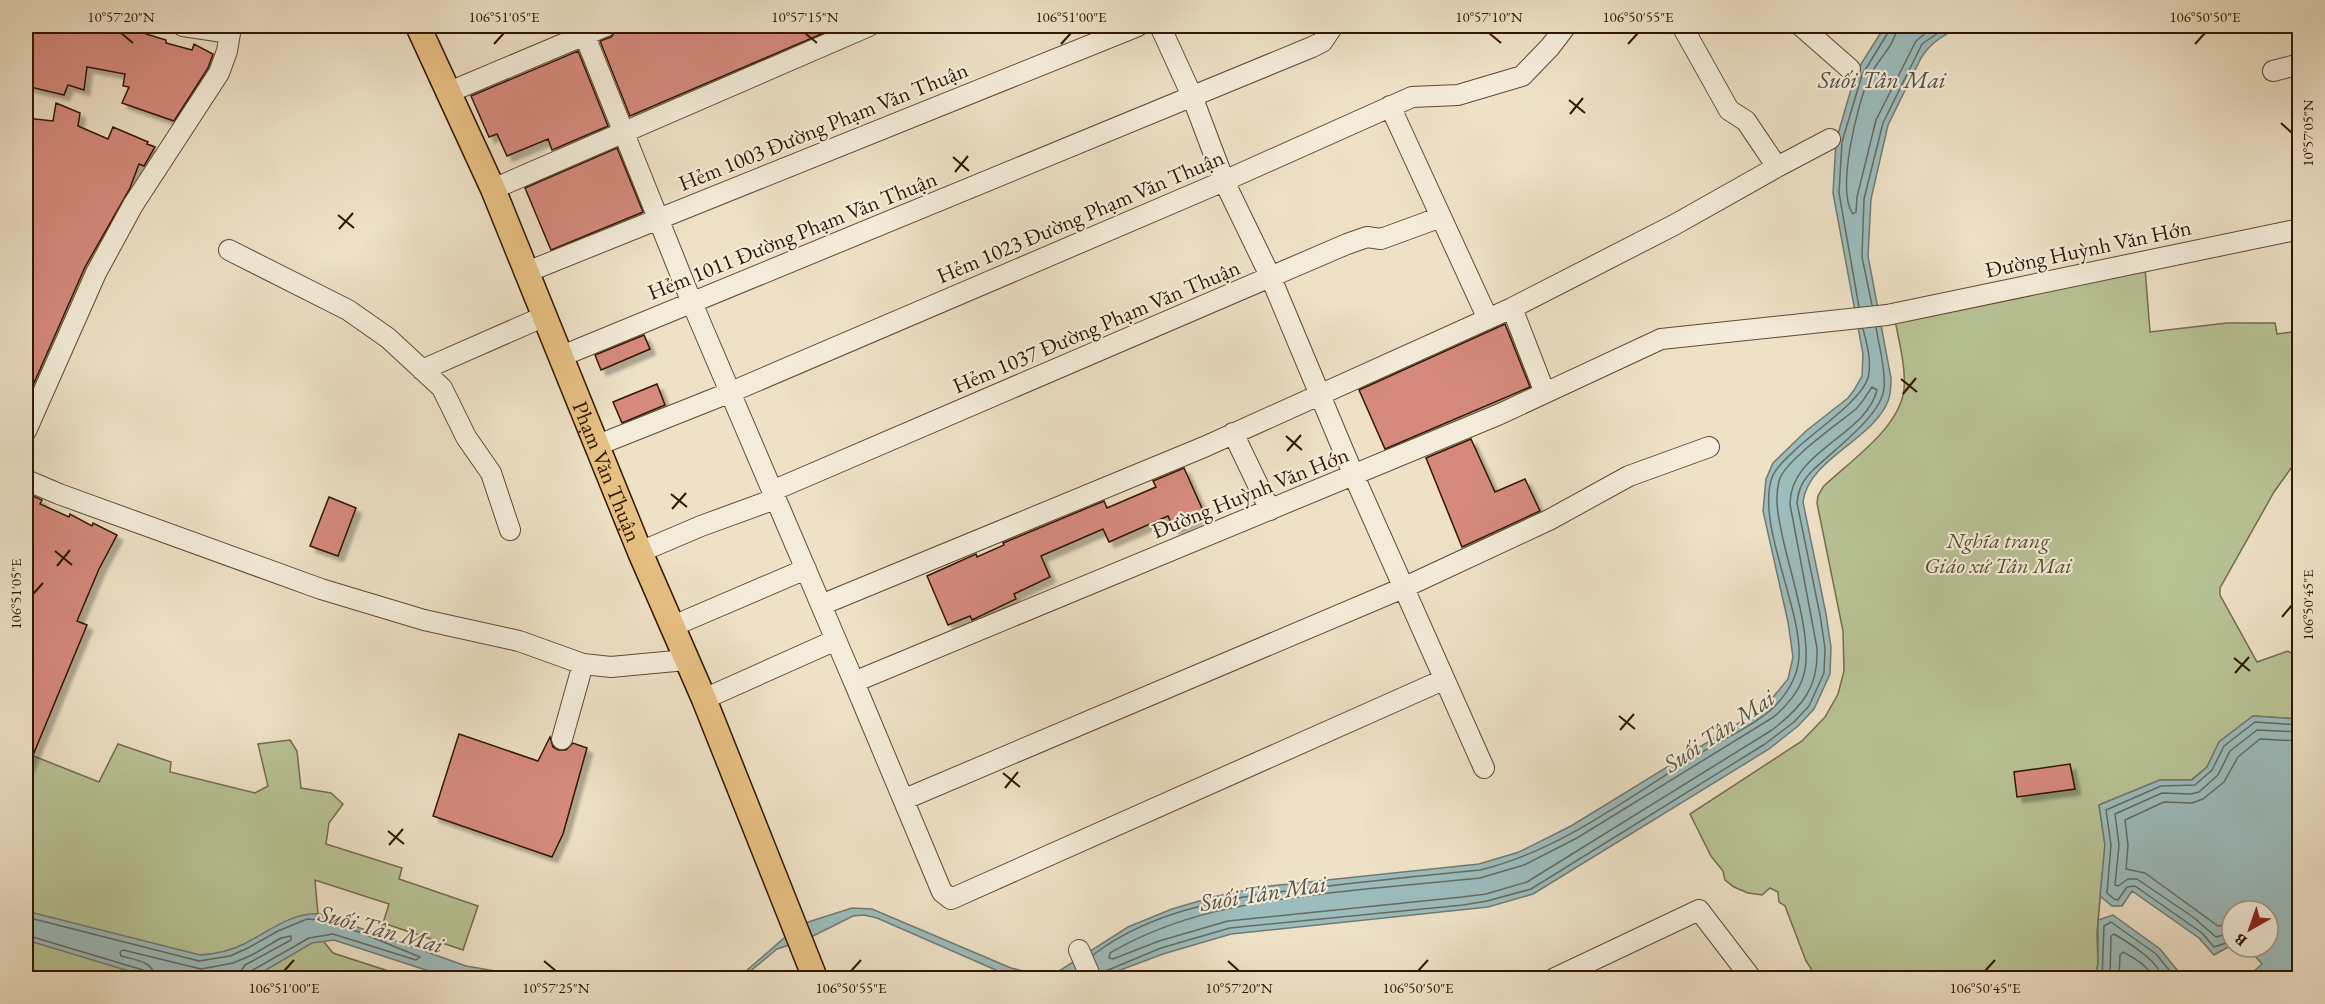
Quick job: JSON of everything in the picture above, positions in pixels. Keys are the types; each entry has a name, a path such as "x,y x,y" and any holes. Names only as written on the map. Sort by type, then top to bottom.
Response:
{"main road":[{"name":"Phạm Văn Thuận","path":"418,26 493,189 640,552 704,699 815,978"}],"street":[{"path":"26,431 96,273 133,205 219,73 227,51 231,29 183,26"},
{"path":"447,93 583,30 606,26"},
{"path":"493,189 869,26"},
{"name":"Hẻm 1003 Đường Phạm Văn Thuận","path":"527,273 1138,26"},
{"path":"1160,26 1192,96 1224,180 1271,278 1354,476 1484,768"},
{"name":"Hẻm 1011 Đường Phạm Văn Thuận","path":"562,356 1322,42 1333,26"},
{"name":"Hẻm 1023 Đường Phạm Văn Thuận","path":"598,445 731,392 1412,97 1458,95 1522,76 1550,47 1566,26"},
{"path":"1682,26 1730,110 1746,121 1777,166"},
{"path":"1801,26 1851,69"},
{"path":"583,30 692,303 773,495 942,892 951,899 1443,680"},
{"path":"2273,71 2300,64"},
{"path":"1390,106 1488,319"},
{"path":"821,605 1233,434 1512,308 1674,225 1777,166 1830,140"},
{"name":"Hẻm 1037 Đường Phạm Văn Thuận","path":"640,552 1347,244 1367,237 1380,239 1442,217"},
{"name":"Đường Huỳnh Văn Hớn","path":"854,682 1354,476 1545,393 1661,339 1887,315 2300,229"},
{"path":"229,250 348,310 388,338 442,388 466,437 491,473 510,530"},
{"path":"1512,308 1545,393"},
{"path":"422,370 545,316"},
{"path":"1233,434 1270,510"},
{"path":"904,799 1403,588 1549,520 1629,476 1709,447"},
{"path":"26,480 321,589 424,620 519,641 583,664 610,667 686,660"},
{"path":"673,626 806,569"},
{"path":"704,699 836,640"},
{"path":"562,739 583,664"},
{"path":"1555,978 1699,910 1751,978"},
{"path":"1079,950 1091,978"}],"green space":[{"name":"Nghĩa trang Giáo xứ Tân Mai","path":"2145,268 2150,332 2227,323 2275,323 2277,334 2299,331 2299,457 2274,492 2220,588 2220,595 2257,662 2288,651 2299,659 2299,719 2253,716 2219,742 2207,767 2191,780 2160,780 2099,805 2105,845 2097,933 2098,964 2095,978 1817,978 1806,961 1785,906 1779,902 1778,892 1770,888 1762,895 1748,893 1725,880 1723,871 1711,856 1690,814 1802,741 1825,717 1838,694 1844,671 1843,631 1817,503 1818,496 1823,487 1884,430 1900,403 1904,389 1904,372 1895,320"},
{"path":"290,740 297,751 301,788 331,793 343,804 329,823 326,844 402,868 399,879 478,906 463,950 383,923 389,904 315,880 320,937 333,953 410,978 26,978 26,753 99,782 118,744 171,762 170,772 255,793 268,786 258,744"}],"water":[{"name":"Suối Tân Mai","path":"1885,26 1962,26 1939,39 1925,52 1888,125 1871,199 1868,256 1891,378 1890,393 1880,415 1828,461 1807,487 1803,502 1826,614 1831,647 1830,674 1814,709 1798,726 1769,749 1533,894 1488,907 1231,934 1163,954 1099,978 1014,978 877,918 864,915 853,916 805,940 777,949 742,978 738,978 799,925 852,908 872,909 1011,968 1041,975 1056,973 1128,927 1172,909 1213,897 1261,887 1479,864 1519,852 1571,826 1765,707 1788,679 1793,657 1788,622 1763,511 1766,479 1773,463 1806,431 1848,398 1862,376 1863,354 1833,193 1836,141 1856,72"},
{"path":"2253,716 2299,719 2299,978 2246,978 2262,964 2258,959 2280,959 2280,899 2220,899 2220,952 2214,955 2199,938 2132,891 2122,906 2112,906 2100,896 2105,845 2099,805 2160,780 2192,780 2207,767 2219,742"},
{"name":"Suối Tân Mai","path":"26,911 200,955 223,952 239,946 290,919 321,914 466,966 536,978 461,978 435,973 334,940 312,943 259,974 246,978 152,978 26,940"},
{"path":"2113,915 2160,949 2178,971 2173,978 2095,978 2098,964 2098,920"}],"building":[{"path":"26,26 102,26 131,30 132,26 147,29 146,34 166,40 166,43 192,50 194,44 213,54 208,68 174,121 122,103 129,87 123,86 125,74 87,67 84,90 68,85 64,95 26,86"},
{"path":"626,26 840,26 630,116 600,41 611,37 617,30"},
{"path":"578,51 608,126 552,150 548,139 507,156 497,134 489,137 471,96"},
{"path":"56,103 80,113 78,126 108,139 113,127 155,147 144,166 139,164 130,188 85,267 26,397 26,118 53,121"},
{"path":"617,148 643,212 551,250 525,188"},
{"path":"1505,324 1530,387 1385,449 1359,390"},
{"path":"644,335 650,349 601,370 595,355"},
{"path":"657,384 665,405 622,423 613,402"},
{"path":"1471,439 1495,492 1525,479 1540,511 1462,547 1426,458"},
{"path":"1184,468 1205,515 1174,529 1168,516 1109,542 1103,529 1041,556 1050,577 1014,594 1016,599 972,620 970,616 948,625 927,576 976,554 977,557 1004,545 1003,543 1104,501 1107,508 1156,487 1153,481"},
{"path":"26,493 42,500 40,504 69,517 70,514 92,526 93,523 117,535 99,569 77,621 87,625 26,772"},
{"path":"329,497 356,508 338,556 310,546"},
{"path":"459,734 538,761 550,737 553,747 558,750 566,750 573,743 587,748 563,834 552,857 433,816"},
{"path":"2070,764 2075,789 2017,797 2014,772"}]}
